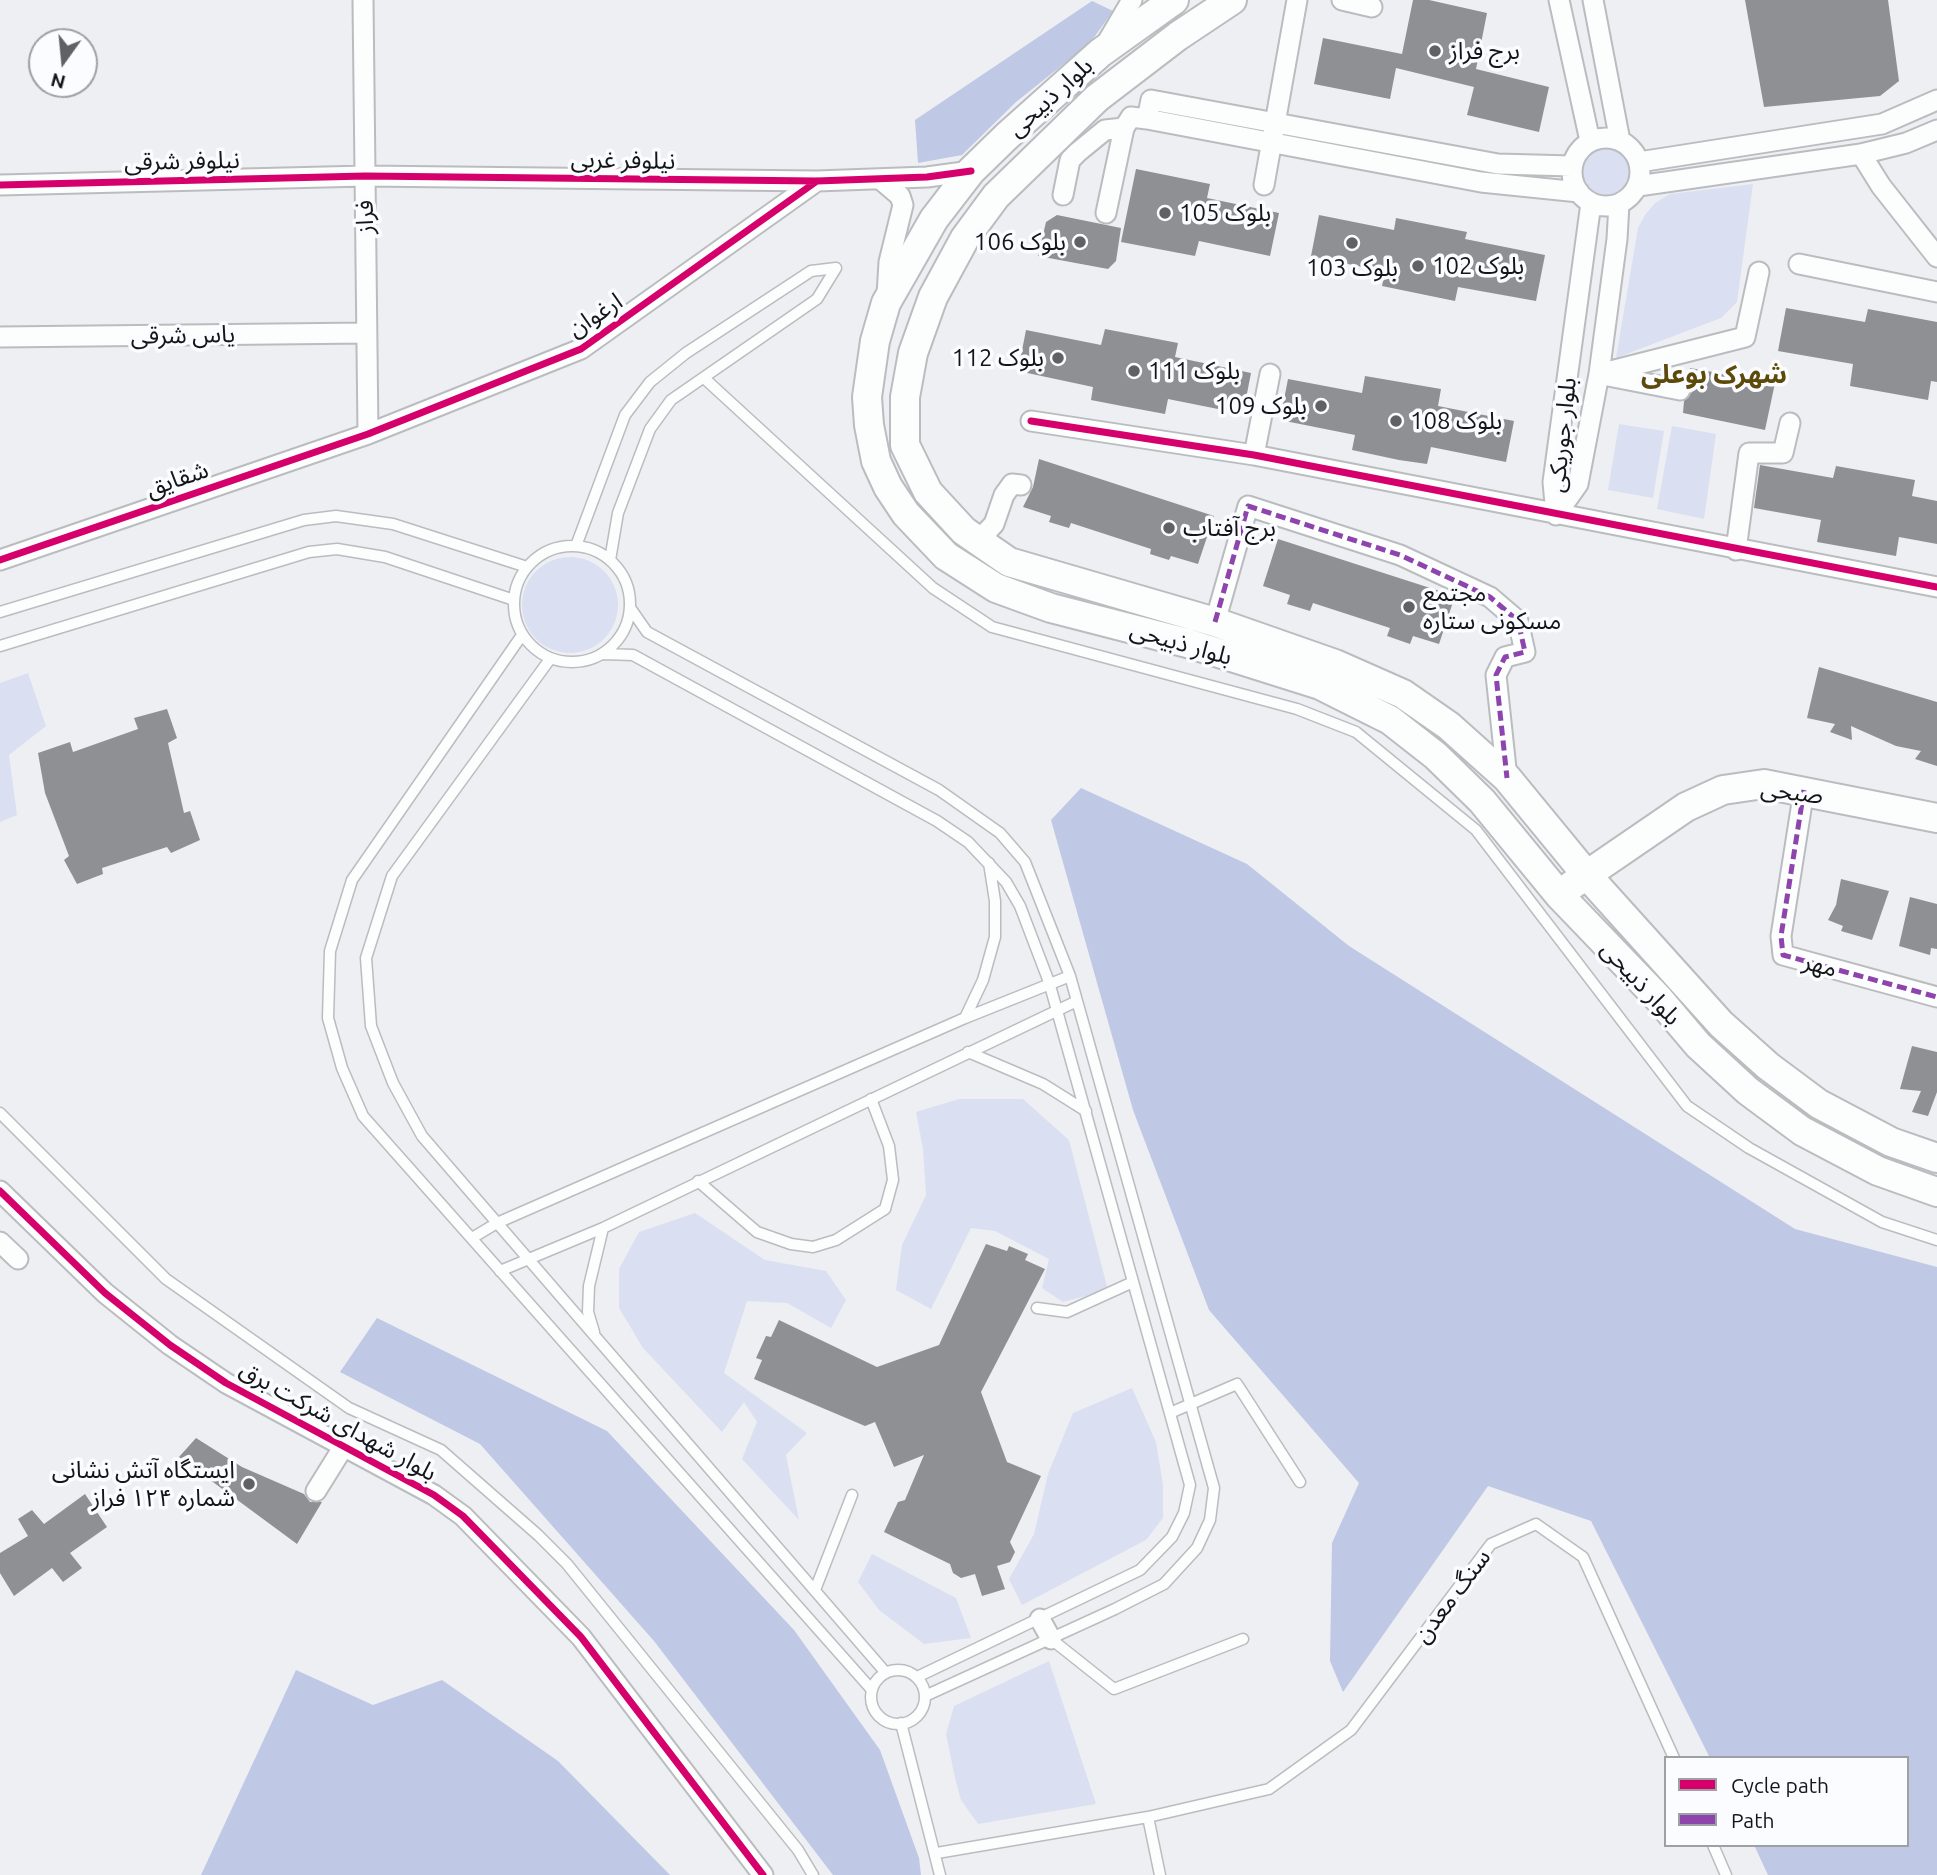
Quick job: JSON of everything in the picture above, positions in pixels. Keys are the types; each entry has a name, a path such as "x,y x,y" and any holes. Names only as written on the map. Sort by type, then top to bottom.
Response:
{"main road":[{"name":"بلوار ذبیحی","path":"1174,0 1100,53 971,171 934,219 886,303 875,341 867,397 876,461 888,487 906,514 946,556 996,587 1051,608 1187,643 1320,685 1390,720 1436,756 1482,801 1560,896 1698,1045 1748,1091 1802,1131 1878,1171 1937,1192"},
{"name":"بلوار ذبیحی","path":"1232,0 1178,36 1097,98 996,196 965,238 933,297 913,353 905,397 905,445 928,492 964,531 1009,562 1215,622 1335,664 1403,694 1449,726 1507,778 1585,873 1721,1024 1768,1066 1819,1104 1891,1142 1937,1158"},
{"name":"صبحی","path":"1560,896 1585,873 1686,807 1723,790 1763,784 1937,818"}],"street":[{"name":"فراز","path":"363,0 368,433"},
{"path":"1100,53 1132,0"},
{"path":"1264,185 1297,0"},
{"path":"1342,0 1371,7"},
{"path":"1559,0 1590,141"},
{"path":"1592,0 1620,141"},
{"path":"1147,119 1151,100 1498,164 1572,166"},
{"path":"1639,162 1882,124 1937,100"},
{"path":"1106,213 1124,128 1131,117 1481,182 1585,197"},
{"path":"1063,195 1070,160 1105,130 1124,128"},
{"path":"1638,186 1639,162 1635,153 1620,141 1605,138 1590,141 1582,148 1572,166 1574,184 1585,197 1601,206 1619,204 1638,186 1861,154 1906,143 1937,130"},
{"path":"1861,154 1881,186 1937,257"},
{"name":"نیلوفر غربی","path":"365,176 817,181 971,171"},
{"name":"نیلوفر شرقی","path":"0,185 365,176"},
{"path":"880,179 900,196 903,205 888,262 886,303"},
{"name":"ارغوان","path":"368,433 595,341 817,181"},
{"name":"بلوار جوریکی","path":"1556,515 1553,482 1585,197"},
{"name":"بلوار جوریکی","path":"1556,515 1578,484 1599,374 1617,239 1619,204"},
{"path":"1799,264 1937,292"},
{"path":"1599,374 1745,337 1759,272"},
{"name":"یاس شرقی","path":"0,337 366,333"},
{"path":"1254,455 1270,374"},
{"path":"1599,374 1679,390"},
{"path":"1031,421 1254,455 1937,587"},
{"path":"1736,550 1749,453 1783,453 1790,423"},
{"name":"شقایق","path":"0,560 368,433"},
{"path":"978,541 994,524 1004,495 1012,484 1021,485"},
{"path":"1215,622 1248,506 1400,555 1490,597 1518,621 1525,652 1505,657 1496,675 1507,778"},
{"name":"مهر","path":"1804,790 1781,936 1783,955 1937,997"},
{"name":"بلوار شهدای شرکت برق","path":"0,1191 105,1293 170,1345 226,1383 434,1494 463,1516 581,1637 763,1875"},
{"path":"0,1242 18,1259"},
{"path":"316,1492 344,1446"},
{"path":"1040,1619 1051,1639"}],"lane":[{"path":"576,546 588,507 625,415 650,382 686,354 811,271 836,268 817,299 671,400 650,429 618,513 610,559"},
{"path":"704,378 933,588 992,627 1297,709 1356,732 1476,830 1688,1105 1749,1148 1882,1222 1937,1240"},
{"path":"0,612 304,520 336,516 393,524 527,567"},
{"path":"576,546 594,550 610,559 622,573 629,590 631,609 627,626 617,642 603,654 586,662 568,663 550,659 534,649 522,635 515,618 513,600 517,582 527,567 549,551 576,546"},
{"path":"0,646 309,552 337,549 385,557 513,600"},
{"path":"631,609 647,632 939,790 1000,834 1026,862 1070,976 1192,1406 1214,1488 1210,1520 1197,1548 1164,1584 925,1696"},
{"path":"522,635 352,880 330,951 328,1018 342,1068 363,1116 873,1690"},
{"path":"603,654 633,655 937,821 968,842 1006,882 1020,906 1049,982 1190,1485 1184,1513 1172,1537 1140,1570 917,1678"},
{"path":"550,659 393,876 366,958 371,1026 393,1083 422,1136 886,1673"},
{"path":"965,1018 983,980 995,937 995,901 989,863"},
{"path":"472,1237 497,1223 965,1018 1049,982 1070,976"},
{"path":"500,1271 603,1228 1077,1001"},
{"path":"968,1052 1043,1084 1086,1111"},
{"path":"698,1181 757,1232 791,1244 813,1247 836,1240 886,1209 892,1180 889,1146 871,1099"},
{"path":"0,1113 166,1279 349,1408 441,1450 538,1535 567,1564 799,1850 813,1875"},
{"path":"595,1336 588,1312 589,1286 603,1228"},
{"path":"1037,1308 1067,1312 1133,1282"},
{"path":"1170,1413 1192,1406 1237,1384 1300,1482"},
{"path":"815,1590 852,1495"},
{"name":"سنگ معدن","path":"937,1853 1148,1817 1269,1789 1351,1730 1491,1544 1536,1524 1583,1557 1673,1756"},
{"path":"1051,1639 1114,1689 1243,1639"},
{"path":"902,1670 917,1678 925,1696 921,1711 909,1721 892,1723 878,1714 872,1698 873,1690 886,1673 902,1670"},
{"path":"901,1723 937,1853 940,1875"},
{"path":"1148,1817 1160,1875"},
{"path":"1714,1847 1726,1875"}],"shaded area":[{"path":"1092,1 1113,11 1090,43 1016,102 962,155 918,163 915,120"},
{"path":"1606,145 1625,153 1633,172 1625,191 1606,199 1587,191 1579,172 1587,153"},
{"path":"1753,184 1737,302 1721,318 1616,358 1638,228 1645,215 1655,203 1670,194"},
{"path":"1619,424 1664,431 1653,498 1608,490"},
{"path":"1672,426 1716,434 1704,519 1657,509"},
{"path":"570,557 588,561 604,571 614,587 618,605 614,623 604,639 588,649 570,653 552,649 536,639 526,623 522,605 526,587 536,571 552,561"},
{"path":"28,673 46,726 9,755 17,815 0,822 0,683"},
{"path":"1081,788 1247,864 1349,946 1795,1229 1937,1267 1937,1875 1768,1875 1755,1847 1909,1847 1909,1756 1709,1756 1591,1521 1488,1486 1343,1692 1330,1661 1332,1543 1359,1483 1209,1310 1133,1110 1051,820"},
{"path":"959,1099 1023,1099 1069,1140 1108,1290 1063,1302 1042,1288 1049,1259 995,1231 971,1228 931,1309 896,1290 902,1245 926,1195 923,1149 916,1112"},
{"path":"695,1213 765,1260 826,1271 846,1300 831,1328 787,1303 747,1301 724,1373 807,1433 786,1455 799,1520 742,1459 757,1422 744,1402 722,1432 643,1348 619,1308 619,1269 639,1232"},
{"path":"377,1318 607,1431 794,1630 880,1750 919,1858 921,1875 833,1875 654,1641 480,1444 340,1372"},
{"path":"1132,1388 1156,1442 1163,1485 1163,1518 1146,1540 1022,1605 1009,1579 1034,1534 1048,1474 1073,1413"},
{"path":"872,1554 956,1598 971,1638 924,1644 879,1610 858,1582"},
{"path":"1049,1661 1096,1804 978,1824 961,1800 946,1734 954,1706"},
{"path":"296,1670 373,1705 442,1680 558,1761 670,1875 201,1875"}],"building":[{"path":"1413,0 1429,0 1487,13 1476,69 1549,87 1539,132 1467,115 1474,87 1396,68 1390,99 1314,84 1323,38 1402,54"},
{"path":"1745,0 1888,0 1899,81 1880,96 1764,107"},
{"name":"بلوک 105","path":"1136,169 1210,184 1207,198 1279,213 1270,256 1199,241 1195,256 1121,242"},
{"name":"بلوک 106","path":"1057,215 1121,228 1116,261 1108,269 1038,256 1046,222"},
{"path":"1319,215 1394,230 1396,218 1467,232 1465,239 1545,255 1536,301 1458,287 1455,301 1382,286 1385,272 1311,256"},
{"path":"1786,308 1865,322 1868,309 1937,322 1937,382 1931,381 1928,400 1850,386 1853,364 1778,351"},
{"path":"1105,329 1178,343 1175,357 1251,373 1243,414 1168,399 1165,414 1122,406 1091,400 1093,387 1018,371 1026,330 1101,345"},
{"path":"1690,368 1775,383 1765,430 1683,413 1684,401 1692,392 1688,381"},
{"path":"1365,376 1441,389 1438,406 1514,421 1506,462 1431,447 1427,464 1399,460 1352,450 1355,435 1280,420 1288,379 1362,393"},
{"path":"1039,459 1214,516 1198,564 1171,556 1169,560 1150,554 1151,549 1071,523 1069,528 1049,522 1051,516 1023,507 1033,487"},
{"path":"1760,465 1833,478 1836,466 1915,480 1912,496 1937,501 1937,544 1899,537 1896,556 1817,542 1821,520 1754,508"},
{"path":"1278,539 1455,596 1439,644 1413,636 1410,644 1387,636 1390,628 1313,603 1310,611 1287,604 1290,595 1263,586"},
{"path":"1819,667 1937,702 1937,766 1915,759 1921,751 1896,746 1851,726 1852,740 1830,732 1835,724 1807,718"},
{"path":"167,709 177,738 168,743 184,813 190,811 200,840 171,853 167,847 102,868 103,874 77,884 64,860 69,856 45,793 38,753 70,742 73,752 138,729 134,718"},
{"path":"1841,879 1889,891 1872,940 1841,931 1843,926 1828,920 1836,905"},
{"path":"1910,897 1937,904 1937,949 1931,948 1930,955 1899,946"},
{"path":"1912,1046 1937,1052 1937,1092 1928,1116 1912,1112 1921,1091 1900,1089"},
{"path":"986,1244 1007,1251 1009,1246 1028,1254 1025,1260 1045,1269 981,1392 1007,1462 1041,1476 1010,1542 1015,1552 1010,1562 997,1566 1005,1589 982,1596 975,1574 961,1578 953,1573 950,1564 884,1532 898,1502 905,1500 924,1455 894,1467 875,1422 865,1426 754,1379 762,1360 756,1358 766,1336 771,1337 779,1320 877,1367 939,1345"},
{"name":"ایستگاه آتش نشانی شماره ۱۲۴ فراز","path":"196,1438 242,1467 304,1494 310,1502 322,1502 297,1544 179,1457"},
{"path":"85,1494 107,1527 70,1553 82,1568 63,1582 52,1568 14,1596 0,1573 0,1553 28,1536 18,1519 32,1510 44,1524"}],"marked path":[{"path":"1215,622 1248,506 1400,555 1490,597 1518,621 1525,652 1505,657 1496,675 1507,778"},
{"path":"1804,790 1781,936 1783,955 1937,997"}],"cycle path":[{"path":"0,185 365,176 817,181 927,177 971,171"},
{"path":"0,560 368,434 581,349 817,181"},
{"path":"1031,421 1254,455 1937,587"},
{"path":"0,1191 105,1293 170,1345 226,1383 434,1495 463,1516 581,1637 763,1875"}],"place":[{"name":"برج فراز","path":"1435,51"},
{"name":"بلوک 105","path":"1165,213"},
{"name":"بلوک 106","path":"1080,242"},
{"name":"بلوک 103","path":"1352,243"},
{"name":"بلوک 102","path":"1418,266"},
{"name":"بلوک 112","path":"1058,358"},
{"name":"بلوک 111","path":"1134,371"},
{"name":"بلوک 109","path":"1321,406"},
{"name":"بلوک 108","path":"1396,421"},
{"name":"برج آفتاب","path":"1169,528"},
{"name":"مجتمع مسکونی ستاره","path":"1409,607"},
{"name":"ایستگاه آتش نشانی شماره ۱۲۴ فراز","path":"249,1484"}],"district":[{"name":"شهرک بوعلی","path":"1714,374"}]}
